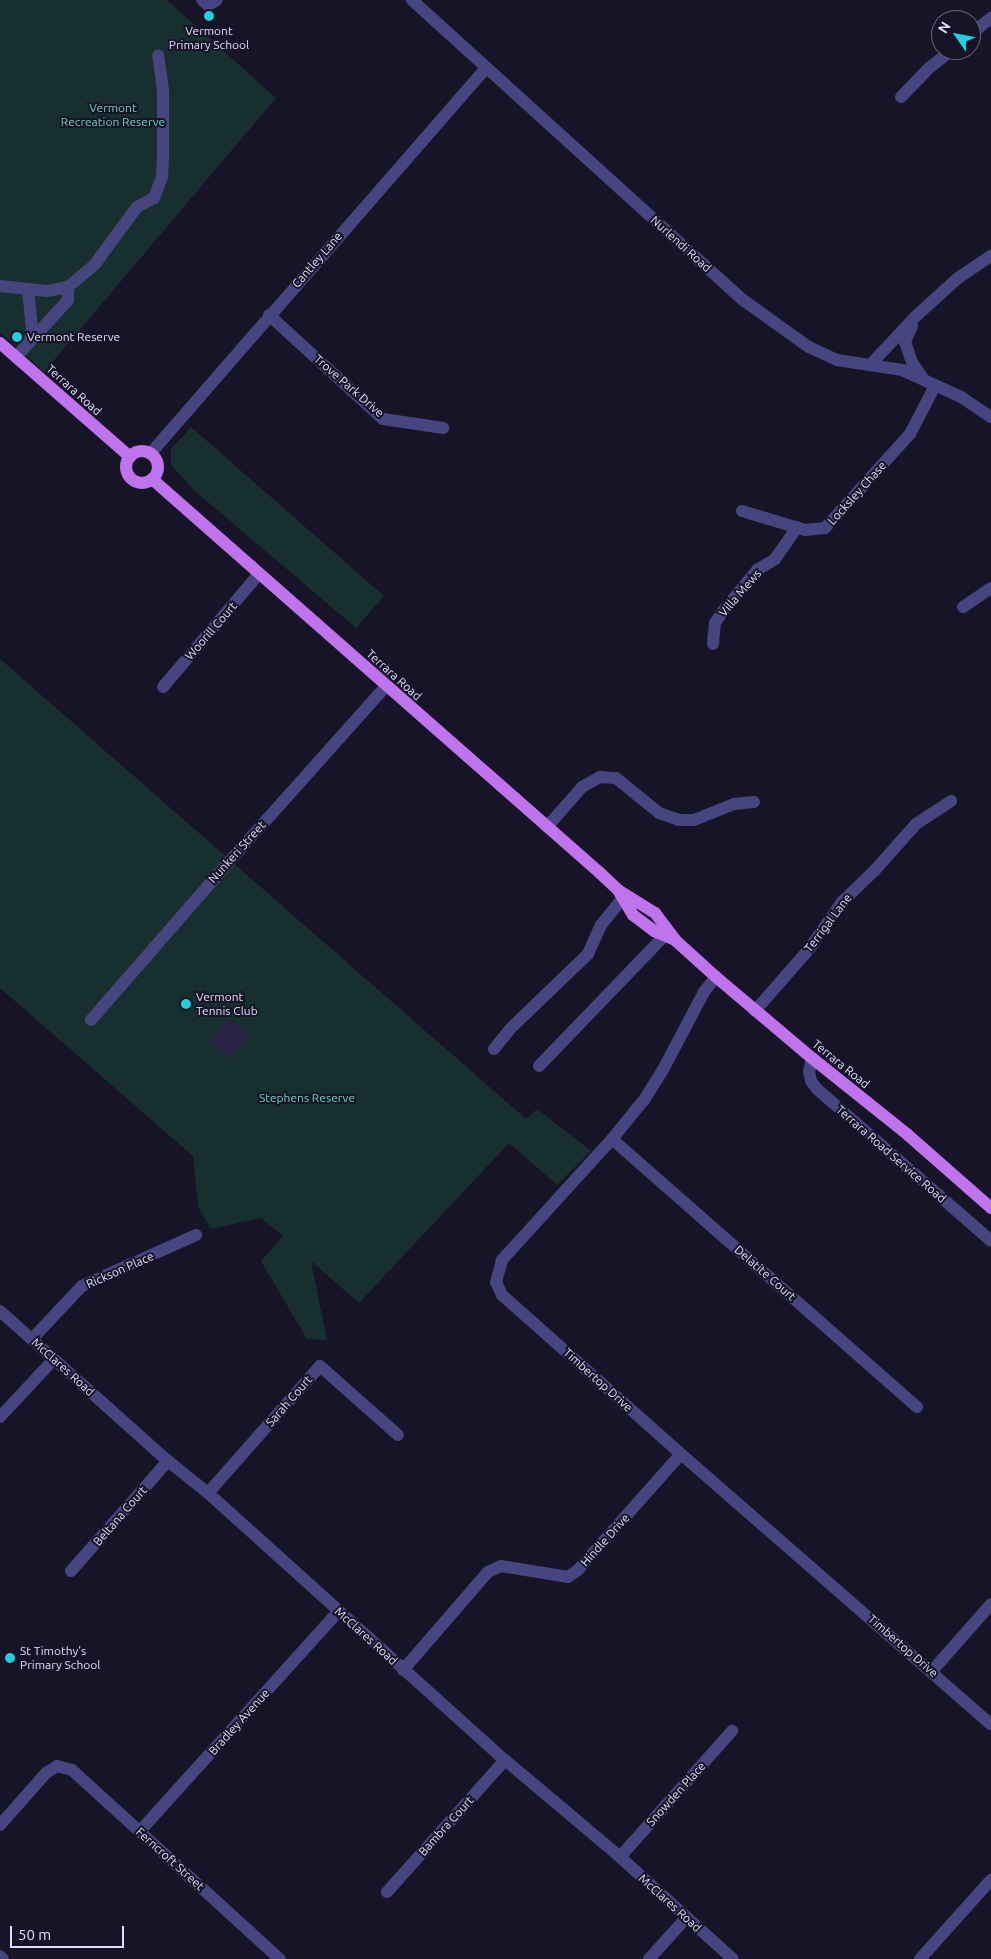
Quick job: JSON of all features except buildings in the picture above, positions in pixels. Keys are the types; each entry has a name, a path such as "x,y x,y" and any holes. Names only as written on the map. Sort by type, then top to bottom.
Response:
{"main road":[{"name":"Terrara Road","path":"0,343 130,458"},
{"path":"136,452 150,454 157,465 152,479 143,483 129,478 126,468 130,458 136,452"},
{"name":"Terrara Road","path":"152,479 622,894 655,912 669,936 755,1011 908,1135 991,1208"}],"street":[{"path":"202,0 208,5 217,0"},
{"name":"Nurlendi Road","path":"412,0 743,300 809,347 837,360 902,370 961,397 991,417"},
{"path":"981,26 991,18"},
{"path":"0,286 47,291 68,287 95,264 137,207 154,198 158,192 162,177 163,90 158,55"},
{"path":"902,97 929,68 939,60"},
{"name":"Cantley Lane","path":"150,454 269,315 486,68"},
{"path":"871,364 915,317 958,278 991,256"},
{"path":"16,357 68,300 68,287"},
{"path":"28,290 32,327 30,342"},
{"name":"Trove Park Drive","path":"269,315 383,418 443,428"},
{"path":"915,317 905,342 912,362 930,383"},
{"name":"Locksley Chase","path":"742,511 805,530 825,528 839,515 910,434 930,383"},
{"name":"Villa Mews","path":"713,644 715,623 723,610 757,570 776,559 797,527"},
{"name":"Woorill Court","path":"163,687 259,574"},
{"path":"963,607 991,588"},
{"name":"Nunkeri Street","path":"91,1020 226,864 386,686"},
{"path":"547,827 582,787 600,777 616,778 659,813 679,820 694,820 734,804 754,802"},
{"name":"Terrigal Lane","path":"755,1011 810,948 842,902 875,870 916,824 951,801"},
{"path":"494,1049 510,1028 588,954 601,925 622,894"},
{"path":"539,1066 669,936"},
{"name":"Timbertop Drive","path":"716,977 704,992 664,1068 644,1101 502,1260 496,1282 502,1295 680,1454 991,1724"},
{"name":"Terrara Road Service Road","path":"812,1058 809,1072 811,1081 816,1089 991,1241"},
{"name":"Delatite Court","path":"612,1139 917,1407"},
{"name":"Rickson Place","path":"32,1339 82,1286 196,1235"},
{"name":"McClares Road","path":"0,1311 168,1461 208,1493 403,1670 505,1760 620,1857 733,1959"},
{"path":"0,1417 54,1359"},
{"name":"Sarah Court","path":"208,1493 320,1366 398,1435"},
{"name":"Hindle Drive","path":"403,1670 488,1572 501,1566 568,1577 578,1570 680,1454"},
{"name":"Beltana Court","path":"71,1571 168,1461"},
{"path":"932,1671 991,1604"},
{"name":"Bradley Avenue","path":"140,1831 338,1612"},
{"name":"Snowden Place","path":"620,1857 732,1731"},
{"name":"Bambra Court","path":"387,1892 505,1760"},
{"name":"Ferncroft Street","path":"0,1825 46,1774 57,1766 72,1770 280,1959"},
{"path":"922,1958 991,1880"},
{"path":"649,1959 686,1918"},
{"path":"0,1956 3,1959"}],"green space":[{"name":"Vermont Recreation Reserve","path":"0,0 167,0 276,98 44,372 0,332"},
{"path":"191,427 384,596 356,628 195,491 171,465 171,449"},
{"name":"Stephens Reserve","path":"0,659 526,1119 537,1109 591,1151 557,1185 509,1143 359,1303 311,1261 327,1340 307,1339 261,1261 283,1236 261,1218 211,1229 198,1206 193,1156 0,988"}],"place":[{"name":"Vermont Primary School","path":"209,16"},
{"name":"Vermont Reserve","path":"17,337"},
{"name":"Vermont Tennis Club","path":"186,1004"},
{"name":"St Timothy's Primary School","path":"10,1658"}]}
